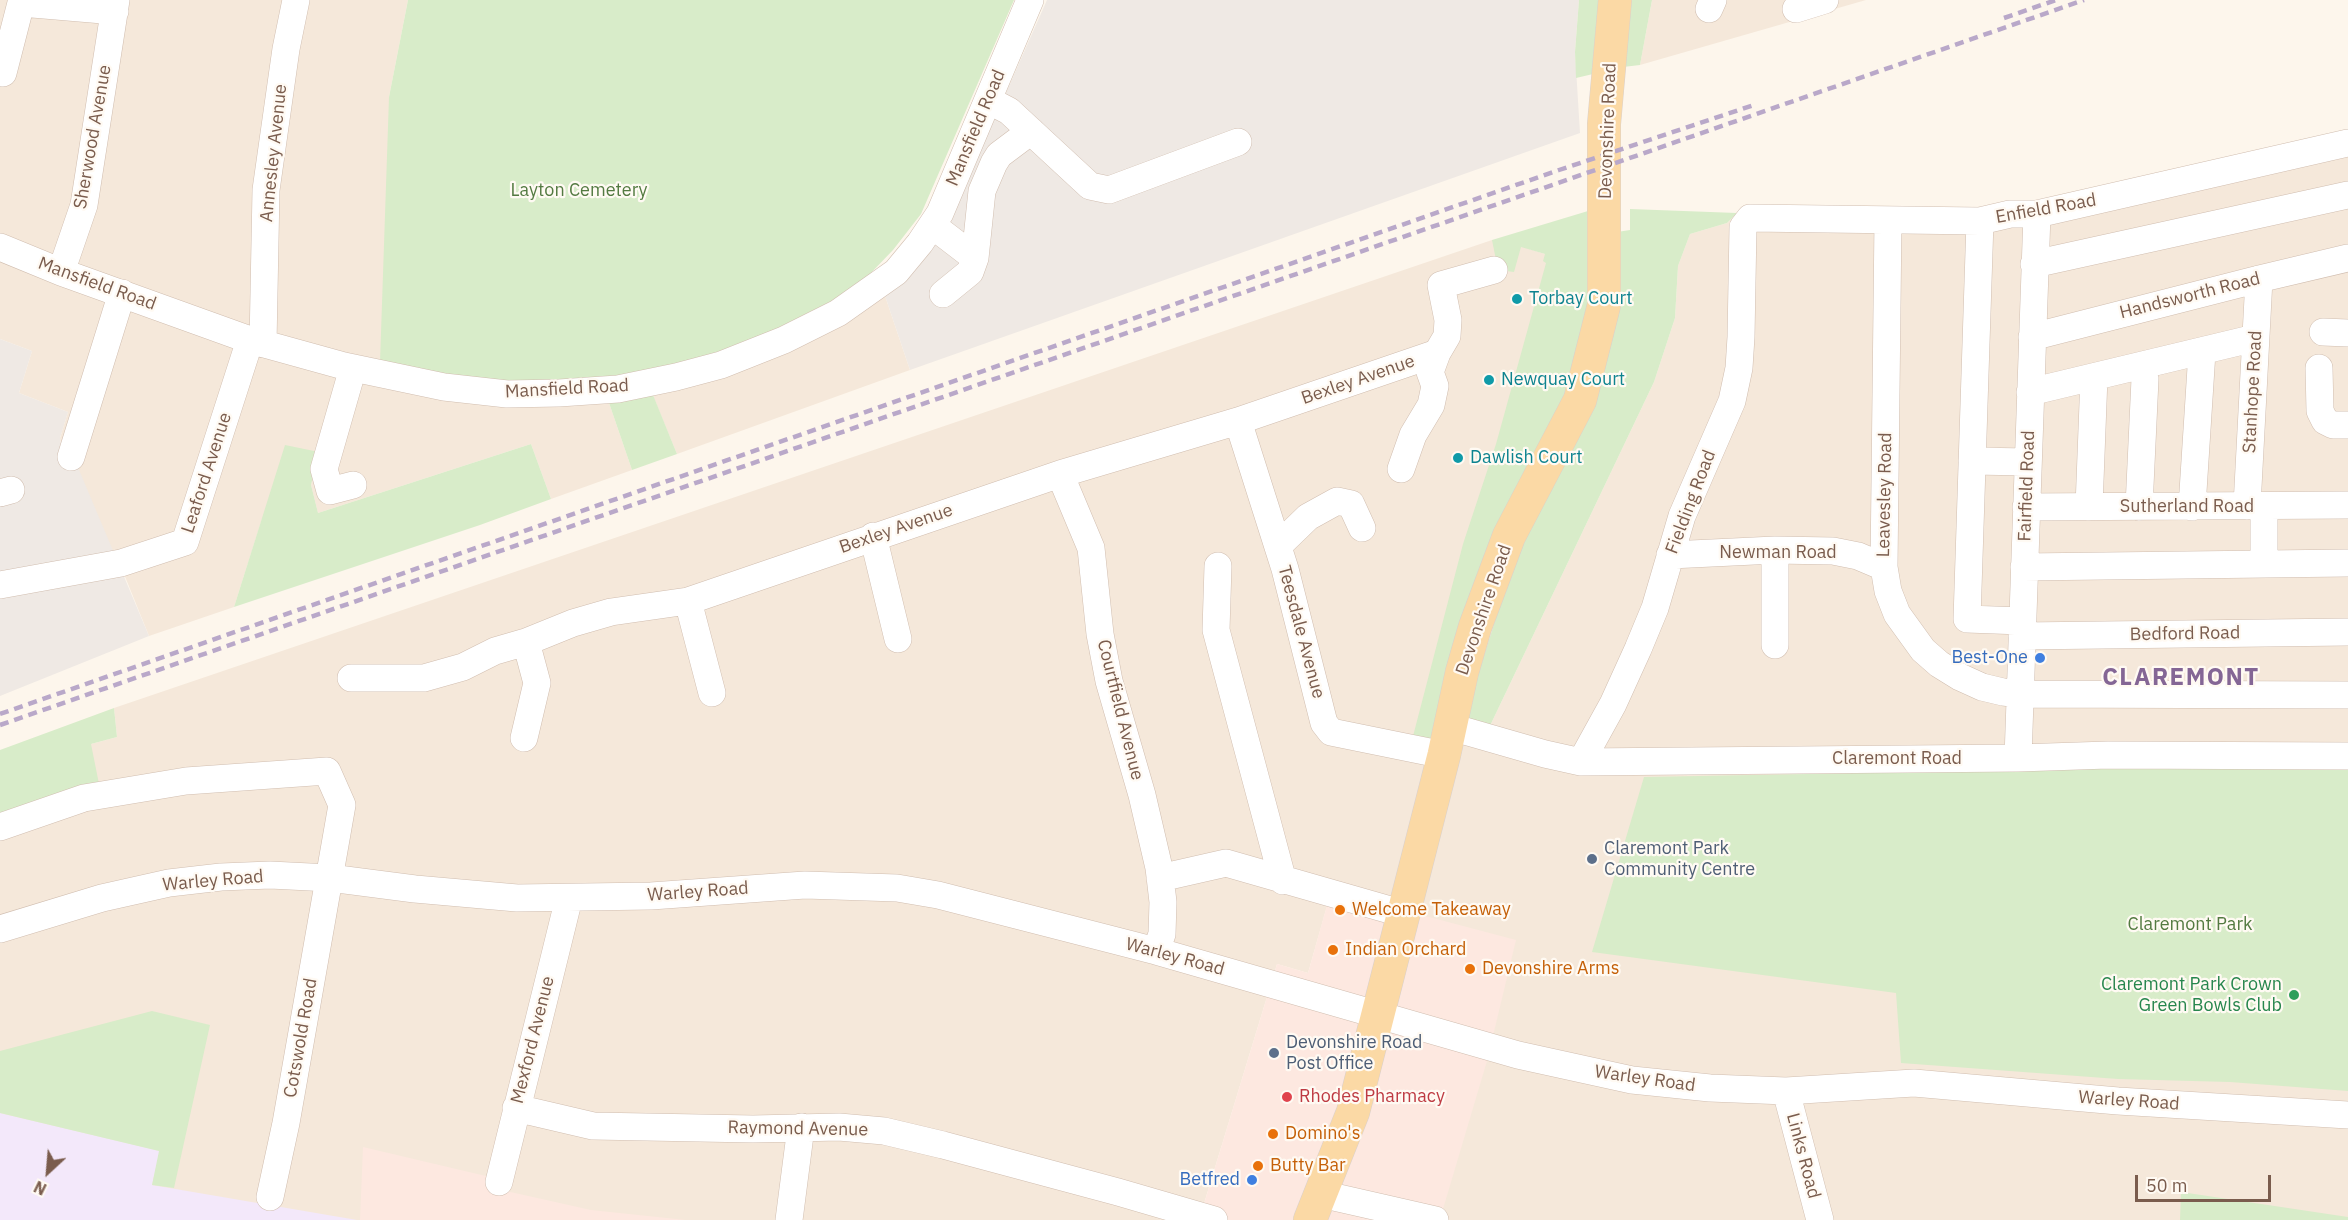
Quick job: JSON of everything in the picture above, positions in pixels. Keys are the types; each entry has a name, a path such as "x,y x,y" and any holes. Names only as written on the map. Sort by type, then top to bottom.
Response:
{"main road":[{"name":"Devonshire Road","path":"1315,1207 1353,1112 1447,741 1462,672 1509,536 1580,400 1604,306 1604,124 1615,0"}],"street":[{"name":"Annesley Avenue","path":"257,342 266,190 286,49 296,0"},
{"name":"Mansfield Road","path":"0,248 257,342 353,368 444,387 507,394 618,389 676,377 721,366 784,340 838,313 896,272 940,213 1030,0"},
{"path":"1796,9 1825,0"},
{"path":"3,73 21,3 116,5"},
{"name":"Sherwood Avenue","path":"61,272 84,205 116,5"},
{"path":"988,100 1009,111 1090,186 1109,190 1238,142"},
{"path":"943,294 970,272 975,258 982,190 999,155 1031,131"},
{"name":"Enfield Road","path":"1743,227 1750,218 1980,220 2010,214 2037,214 2348,143"},
{"path":"2034,264 2348,195"},
{"name":"Fairfield Road","path":"2018,758 2037,214"},
{"name":"Leavesley Road","path":"1888,220 1884,567 1888,591 1897,614 1923,650 1946,669 1982,687 2020,694 2348,695"},
{"path":"1980,220 1972,461 2028,462"},
{"path":"932,225 975,258"},
{"name":"Fielding Road","path":"1581,762 1613,704 1638,649 1655,608 1682,516 1732,401 1739,368 1741,337 1743,227"},
{"name":"Handsworth Road","path":"2032,337 2348,258"},
{"path":"1401,469 1413,435 1431,405 1435,386 1430,372 1447,336 1448,321 1441,285 1494,270"},
{"name":"Stanhope Road","path":"2259,279 2255,338 2256,506 2264,564"},
{"path":"71,457 122,293"},
{"path":"2030,392 2255,338"},
{"name":"Leaford Avenue","path":"0,585 121,563 185,542 257,342"},
{"path":"2192,507 2202,351"},
{"name":"Bexley Avenue","path":"351,678 424,678 463,667 495,651 526,642 573,623 611,612 688,601 1059,474 1238,421 1437,353"},
{"path":"352,485 330,491 324,469 353,368"},
{"path":"2319,368 2320,411 2325,421 2333,425 2348,425"},
{"path":"2089,507 2094,377"},
{"path":"2139,507 2145,379"},
{"name":"Teesdale Avenue","path":"1238,421 1278,546 1324,723 1331,732 1447,741"},
{"name":"Bedford Road","path":"1972,461 1967,619 2022,628 2348,632"},
{"name":"Courtfield Avenue","path":"1059,474 1091,548 1099,624 1109,681 1142,795 1160,878 1163,902 1162,934 1156,951"},
{"path":"1278,546 1308,517 1337,501 1351,504 1362,528"},
{"name":"Sutherland Road","path":"2026,507 2348,505"},
{"path":"873,536 898,639"},
{"path":"1775,550 1775,645"},
{"name":"Newman Road","path":"1670,555 1775,550 1833,551 1858,556 1884,567"},
{"path":"2024,567 2348,563"},
{"path":"1218,566 1216,630 1283,880"},
{"path":"688,601 712,693"},
{"path":"524,738 537,683 526,642"},
{"name":"Claremont Road","path":"1447,741 1545,754 1581,762 2018,758 2108,755 2348,756"},
{"name":"Cotswold Road","path":"0,827 84,798 186,781 327,771 342,805 286,1123 270,1197"},
{"path":"1160,878 1226,863 1404,914"},
{"name":"Warley Road","path":"0,929 102,898 169,883 221,877 270,875 330,878 473,895 568,898 651,896 805,885 897,888 938,895 1156,951 1518,1054 1586,1071 1669,1084 1786,1091 1914,1083 2118,1101 2348,1115"},
{"name":"Mexford Avenue","path":"499,1182 568,898"},
{"name":"Links Road","path":"1786,1091 1820,1220"},
{"name":"Raymond Avenue","path":"516,1108 593,1126 839,1127 884,1131 1041,1171 1214,1220"},
{"path":"789,1220 801,1127"},
{"path":"1315,1207 1434,1220"}],"shaded area":[{"path":"0,0 408,0 389,97 607,397 632,470 551,499 531,444 318,513 311,485 318,452 262,519 234,607 149,636 124,574 63,461 60,438 68,412 19,393 32,351 0,339"},
{"path":"1047,0 1579,0 1575,52 1580,133 910,370 885,296 951,217"},
{"path":"1652,0 1866,0 1640,65"},
{"path":"2348,129 2348,1220 1310,1220 1331,892 1308,973 1277,964 1199,1220 0,1220 0,820 91,744 117,737 114,708 1492,240 1545,254 1547,263 1488,730 1654,382 1675,318 1678,266 1690,234 1727,223 1737,213 1933,211 2035,205"},
{"path":"885,296 910,370 677,454 651,391"},
{"path":"0,339 32,351 19,393 68,412 60,438 63,461 77,465 149,636 0,696"},
{"path":"1331,891 1516,940 1487,1061 1443,1209 1422,1204 1418,1220 1199,1220 1277,964 1308,973"},
{"path":"0,1113 160,1151 152,1185 357,1220 0,1220"},
{"path":"363,1147 490,1177 488,1187 591,1210 686,1220 360,1220"}],"green space":[{"name":"Layton Cemetery","path":"408,0 1014,0 921,214 893,250 867,277 839,298 767,336 677,365 616,381 487,381 380,362 389,97"},
{"path":"1579,0 1652,0 1640,65 1576,78 1575,52"},
{"path":"1630,209 1737,213 1727,223 1690,234 1678,266 1675,318 1654,382 1488,730 1463,723 1617,232 1630,230"},
{"path":"1588,211 1604,305 1433,737 1423,742 1412,740 1463,544 1496,444 1546,263 1543,261 1545,254 1521,247 1514,272 1498,270 1492,240"},
{"path":"651,390 677,454 632,470 607,397"},
{"path":"531,444 551,499 234,607 285,445 319,452 311,485 318,513"},
{"path":"114,708 117,737 91,744 100,789 0,820 0,750"},
{"name":"Claremont Park","path":"2348,767 2348,1091 2230,1082 2118,1079 1901,1063 1896,993 1592,952 1644,777 2135,768"},
{"path":"152,1011 210,1025 174,1188 152,1185 159,1151 0,1113 0,1051"},
{"path":"2181,1192 2348,1217 2348,1220 2180,1220"}],"railway":[{"path":"2004,18 2056,0"},
{"path":"0,725 2084,0"},
{"path":"0,714 1559,170 1754,105"}],"place":[{"name":"Torbay Court","path":"1517,299"},
{"name":"Newquay Court","path":"1489,380"},
{"name":"Dawlish Court","path":"1458,458"},
{"name":"Best-One","path":"2040,658"},
{"name":"Claremont Park Community Centre","path":"1592,859"},
{"name":"Welcome Takeaway","path":"1340,910"},
{"name":"Indian Orchard","path":"1333,950"},
{"name":"Devonshire Arms","path":"1470,969"},
{"name":"Claremont Park Crown Green Bowls Club","path":"2294,995"},
{"name":"Devonshire Road Post Office","path":"1274,1053"},
{"name":"Rhodes Pharmacy","path":"1287,1097"},
{"name":"Domino's","path":"1273,1134"},
{"name":"Butty Bar","path":"1258,1166"},
{"name":"Betfred","path":"1252,1180"}],"district":[{"name":"CLAREMONT","path":"2181,678"}]}
